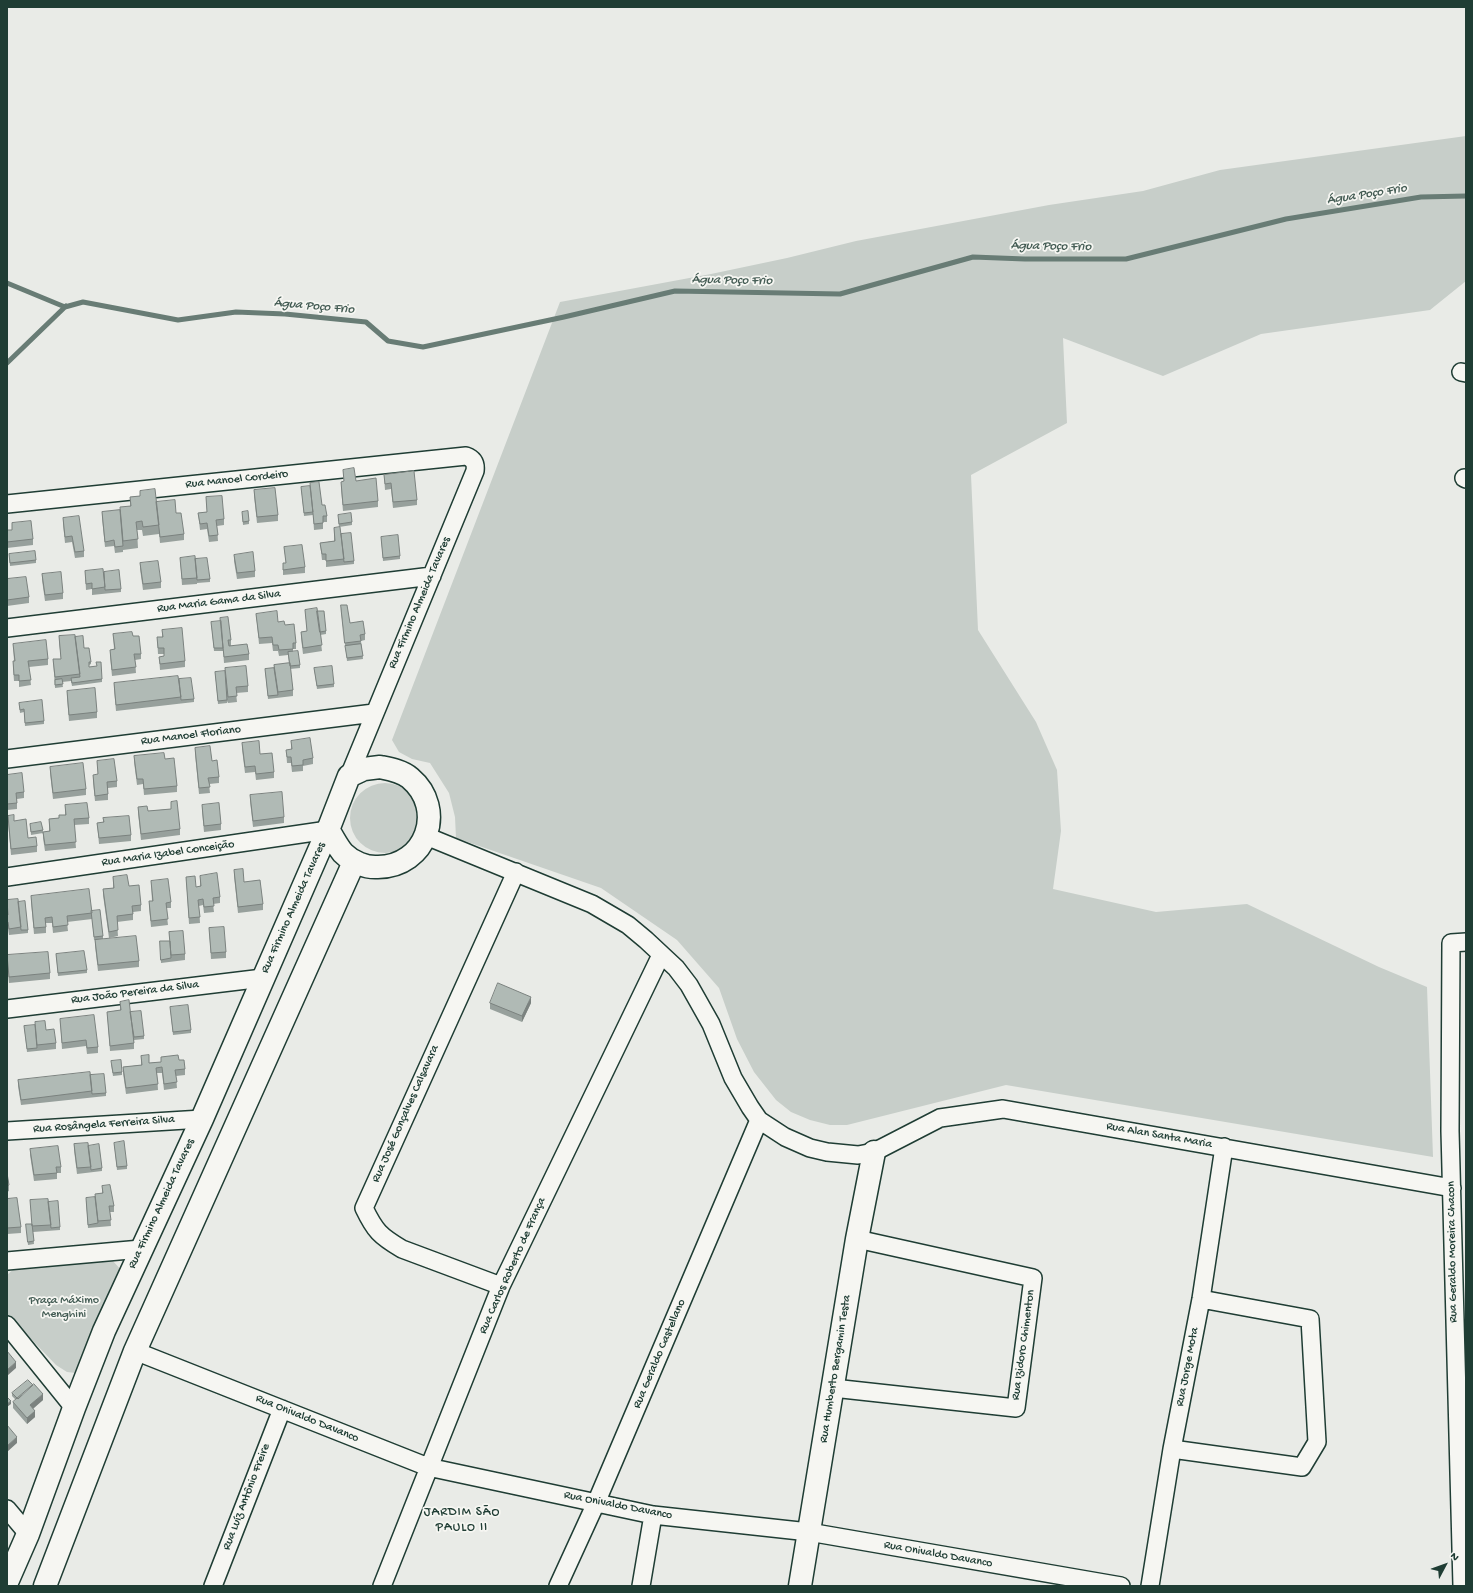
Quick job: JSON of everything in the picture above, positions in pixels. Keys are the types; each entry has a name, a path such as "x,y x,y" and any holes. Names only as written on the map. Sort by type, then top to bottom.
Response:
{"street":[{"name":"Rua Manoel Cordeiro","path":"7,504 466,456"},
{"name":"Rua Firmino Almeida Tavares","path":"7,1582 28,1534 104,1331 202,1119 328,830 374,713 475,471 474,462 471,458 466,456"},
{"name":"Rua Maria Gama da Silva","path":"7,628 432,576"},
{"name":"Rua Manoel Floriano","path":"7,759 374,713"},
{"name":"Rua Firmino Almeida Tavares","path":"328,830 343,853 354,862 371,868 389,867 405,861 418,849 426,836 430,820 428,804 421,789 410,777 395,770 380,767 364,769 349,776"},
{"name":"Rua Maria Izabel Conceição","path":"7,877 328,830"},
{"path":"426,836 575,896 628,925 661,954 689,985 711,1024 733,1078 750,1107 760,1120"},
{"path":"45,1586 135,1351 354,862"},
{"name":"Rua José Gonçalves Calsavara","path":"501,1286 402,1249 374,1228 364,1208 516,872"},
{"name":"Rua Geraldo Moreira Chacon","path":"1458,942 1450,1131 1461,1349 1462,1586"},
{"name":"Rua Carlos Roberto de França","path":"382,1586 501,1286 661,954"},
{"name":"Rua João Pereira da Silva","path":"7,1009 263,978"},
{"name":"Rua Alan Santa Maria","path":"760,1120 785,1136 810,1148 827,1152 858,1155 874,1152 940,1118 1002,1109 1452,1188"},
{"name":"Rua Rosângela Ferreira Silva","path":"7,1131 202,1119"},
{"name":"Rua Geraldo Castellano","path":"558,1586 596,1503 760,1120"},
{"name":"Rua Jorge Mota","path":"1150,1586 1172,1448 1201,1299 1224,1148"},
{"name":"Rua Humberto Bergamin Testa","path":"800,1586 857,1239 874,1152"},
{"name":"Rua Izidoro Chimenton","path":"832,1388 1016,1408 1033,1278 857,1239"},
{"path":"7,1261 141,1249"},
{"path":"1172,1448 1302,1467 1317,1442 1310,1319 1201,1299"},
{"path":"7,1325 74,1408"},
{"name":"Rua Onivaldo Davanco","path":"135,1351 428,1467 654,1515 809,1532 1121,1586"},
{"name":"Rua Luíz Antônio Freire","path":"213,1586 282,1409"},
{"path":"7,1510 28,1534"},
{"path":"641,1586 654,1515"}],"green space":[{"path":"1466,136 1466,281 1430,310 1261,334 1163,376 1063,338 1067,423 971,475 978,630 1036,722 1057,770 1061,831 1053,889 1156,912 1247,904 1379,967 1427,987 1433,1157 1006,1085 847,1125 830,1125 810,1120 791,1112 776,1100 754,1072 737,1039 719,988 677,940 601,888 456,838 455,817 449,793 430,763 412,759 399,752 392,740 560,302 711,274 787,258 856,241 1049,205 1143,191 1220,170"},
{"path":"385,783 398,786 410,793 417,805 420,818 417,831 410,843 398,850 385,853 372,850 360,843 353,831 350,818 353,805 360,793 372,786"},
{"name":"Praça Máximo Menghini","path":"112,1260 123,1272 76,1373 67,1372 56,1365 7,1314 7,1275 16,1267"}],"building":[{"path":"354,468 356,481 376,478 378,501 343,505 341,482 344,481 343,470"},
{"path":"414,471 417,500 393,502 391,483 385,484 384,475"},
{"path":"319,482 322,505 325,505 327,516 323,516 323,523 314,524 310,483"},
{"path":"310,486 313,512 304,513 301,487"},
{"path":"275,488 278,515 257,517 254,490"},
{"path":"155,489 159,525 143,527 142,521 136,522 138,539 123,541 120,507 131,506 130,497 140,496 140,491"},
{"path":"222,496 224,519 216,520 218,535 209,536 207,523 200,524 198,513 207,512 206,497"},
{"path":"175,500 176,513 181,513 184,534 160,537 156,502"},
{"path":"120,510 123,546 115,547 114,540 105,542 102,512"},
{"path":"248,511 249,521 243,522 242,512"},
{"path":"351,513 352,522 339,524 338,515"},
{"path":"79,516 84,551 75,552 72,536 65,537 63,518"},
{"path":"31,521 33,539 7,542 7,530 12,530 12,523"},
{"path":"340,527 344,559 326,561 326,554 322,554 320,543 335,541 334,528"},
{"path":"351,533 354,561 344,562 341,534"},
{"path":"398,535 400,556 383,558 381,537"},
{"path":"302,545 305,567 283,570 283,563 286,563 284,547"},
{"path":"35,551 36,560 10,563 9,554"},
{"path":"253,552 255,571 237,573 234,555"},
{"path":"195,556 197,578 182,579 180,558"},
{"path":"207,558 210,579 197,580 195,559"},
{"path":"158,561 161,582 143,584 140,563"},
{"path":"103,569 105,587 92,589 92,583 86,584 85,571"},
{"path":"119,570 121,589 105,590 104,572"},
{"path":"61,572 63,593 45,595 42,574"},
{"path":"26,577 29,597 7,600 7,579"},
{"path":"341,605 347,605 350,623 363,621 365,634 360,635 361,641 345,643"},
{"path":"317,608 322,645 303,648 301,632 307,631 305,610"},
{"path":"277,611 278,622 284,621 285,625 294,624 296,643 293,643 293,649 279,650 278,645 273,645 272,637 259,638 256,614"},
{"path":"317,611 324,611 326,631 320,632"},
{"path":"228,617 231,640 228,640 229,646 247,644 249,654 224,657 220,618"},
{"path":"221,621 223,648 214,648 211,622"},
{"path":"182,628 185,661 160,664 159,657 164,656 164,648 158,648 157,637 163,637 162,630"},
{"path":"132,632 133,636 139,636 141,654 134,654 136,667 112,670 110,650 115,649 113,634"},
{"path":"75,635 80,674 55,677 53,659 61,659 59,636"},
{"path":"83,636 84,648 89,648 91,662 89,662 89,667 97,666 96,662 101,662 102,679 72,683 71,678 80,677 75,637"},
{"path":"46,640 48,659 28,661 31,680 19,681 19,675 14,675 13,661 15,661 13,644"},
{"path":"361,644 363,656 347,658 345,646"},
{"path":"298,651 300,665 290,666 288,652"},
{"path":"290,663 293,690 278,692 274,665"},
{"path":"246,666 248,686 236,687 237,696 228,697 225,668"},
{"path":"332,666 334,684 317,686 314,668"},
{"path":"274,668 278,695 268,696 265,669"},
{"path":"225,671 227,700 218,701 215,672"},
{"path":"178,676 181,697 116,705 114,683"},
{"path":"191,678 194,699 181,700 179,679"},
{"path":"62,679 63,684 55,685 55,680"},
{"path":"95,688 97,712 69,715 67,691"},
{"path":"42,700 44,721 25,723 24,709 20,710 19,703"},
{"path":"310,738 313,758 303,760 303,765 292,766 291,757 287,757 286,750 292,749 291,741"},
{"path":"259,741 260,754 272,753 274,772 256,774 255,766 245,767 242,743"},
{"path":"210,746 212,761 217,760 219,777 208,778 210,787 199,788 195,748"},
{"path":"164,753 165,759 174,758 177,786 144,789 143,779 137,779 134,756"},
{"path":"114,759 117,781 107,782 108,794 95,796 93,775 98,774 97,761"},
{"path":"83,763 86,789 53,793 50,767"},
{"path":"22,773 24,792 16,793 17,803 7,804 7,775"},
{"path":"282,792 284,817 253,821 250,795"},
{"path":"177,801 180,829 141,834 138,807 147,806 148,811 171,809 171,802"},
{"path":"87,803 89,818 74,819 76,842 45,845 43,832 50,831 49,819 59,818 59,815 66,815 65,805"},
{"path":"219,803 221,824 204,826 202,805"},
{"path":"14,815 14,821 26,819 28,838 36,837 37,846 11,849 8,816"},
{"path":"129,816 131,835 99,838 97,823 104,822 103,818"},
{"path":"41,822 43,830 31,832 30,824"},
{"path":"243,869 244,882 260,880 263,904 238,907 234,870"},
{"path":"217,873 220,897 213,898 214,906 204,907 203,899 198,900 200,917 189,918 186,877 195,876 196,887 201,886 200,876"},
{"path":"127,875 129,886 139,885 141,905 132,906 133,914 117,916 118,930 109,932 103,889 114,888 113,877"},
{"path":"168,879 171,902 166,903 168,919 151,921 149,901 153,901 151,881"},
{"path":"89,889 92,913 67,916 68,925 53,927 52,917 45,918 46,927 34,928 31,896"},
{"path":"18,899 21,927 9,929 7,922 7,900"},
{"path":"25,901 28,930 21,930 18,902"},
{"path":"100,910 103,936 94,937 91,911"},
{"path":"224,927 226,952 211,953 209,928"},
{"path":"183,931 185,954 171,955 169,932"},
{"path":"136,936 139,961 98,965 95,940"},
{"path":"160,941 170,941 171,958 161,960"},
{"path":"84,951 87,970 58,973 56,954"},
{"path":"48,952 50,973 9,977 7,955"},
{"path":"498,983 531,997 522,1016 490,1003"},
{"path":"129,1000 134,1043 110,1046 107,1012 121,1010 120,1002"},
{"path":"188,1005 191,1030 173,1032 170,1007"},
{"path":"141,1011 144,1036 134,1037 130,1012"},
{"path":"94,1015 98,1047 87,1048 86,1040 62,1043 60,1019"},
{"path":"45,1021 46,1030 54,1029 56,1043 37,1045 35,1022"},
{"path":"35,1025 37,1048 27,1049 24,1026"},
{"path":"149,1055 149,1063 161,1062 161,1057 178,1055 179,1060 184,1060 185,1069 175,1070 177,1082 164,1084 162,1067 156,1068 158,1084 126,1088 123,1067 142,1065 141,1056"},
{"path":"121,1060 122,1072 113,1073 111,1061"},
{"path":"90,1072 92,1091 21,1100 18,1080"},
{"path":"104,1074 106,1093 92,1094 90,1075"},
{"path":"124,1141 127,1166 117,1167 114,1143"},
{"path":"88,1143 91,1167 77,1168 74,1144"},
{"path":"99,1144 102,1168 91,1170 88,1146"},
{"path":"58,1146 61,1167 56,1167 57,1173 34,1175 30,1149"},
{"path":"7,1173 9,1185 7,1186"},
{"path":"110,1185 114,1206 109,1206 111,1220 98,1221 95,1194 103,1193 102,1186"},
{"path":"95,1197 98,1223 88,1225 86,1198"},
{"path":"17,1198 21,1227 7,1228 7,1199"},
{"path":"48,1199 51,1225 32,1226 30,1200"},
{"path":"58,1201 60,1227 51,1228 48,1202"},
{"path":"26,1224 32,1224 34,1241 28,1242"},
{"path":"7,1351 16,1362 7,1370"},
{"path":"28,1380 33,1385 18,1399 12,1393"},
{"path":"34,1384 43,1394 30,1405 35,1411 27,1418 13,1402"},
{"path":"7,1397 11,1401 7,1404"},
{"path":"7,1425 17,1437 7,1446"}],"waterway":[{"name":"Água Poço Frio","path":"7,283 65,307 83,302 178,320 236,312 285,314 366,322 388,341 423,347 564,317 675,291 840,294 973,257 1025,259 1126,259 1286,219 1421,197 1466,196"},
{"path":"7,363 66,306"}],"district":[{"name":"JARDIM SÃO PAULO II","path":"462,1520"}]}
